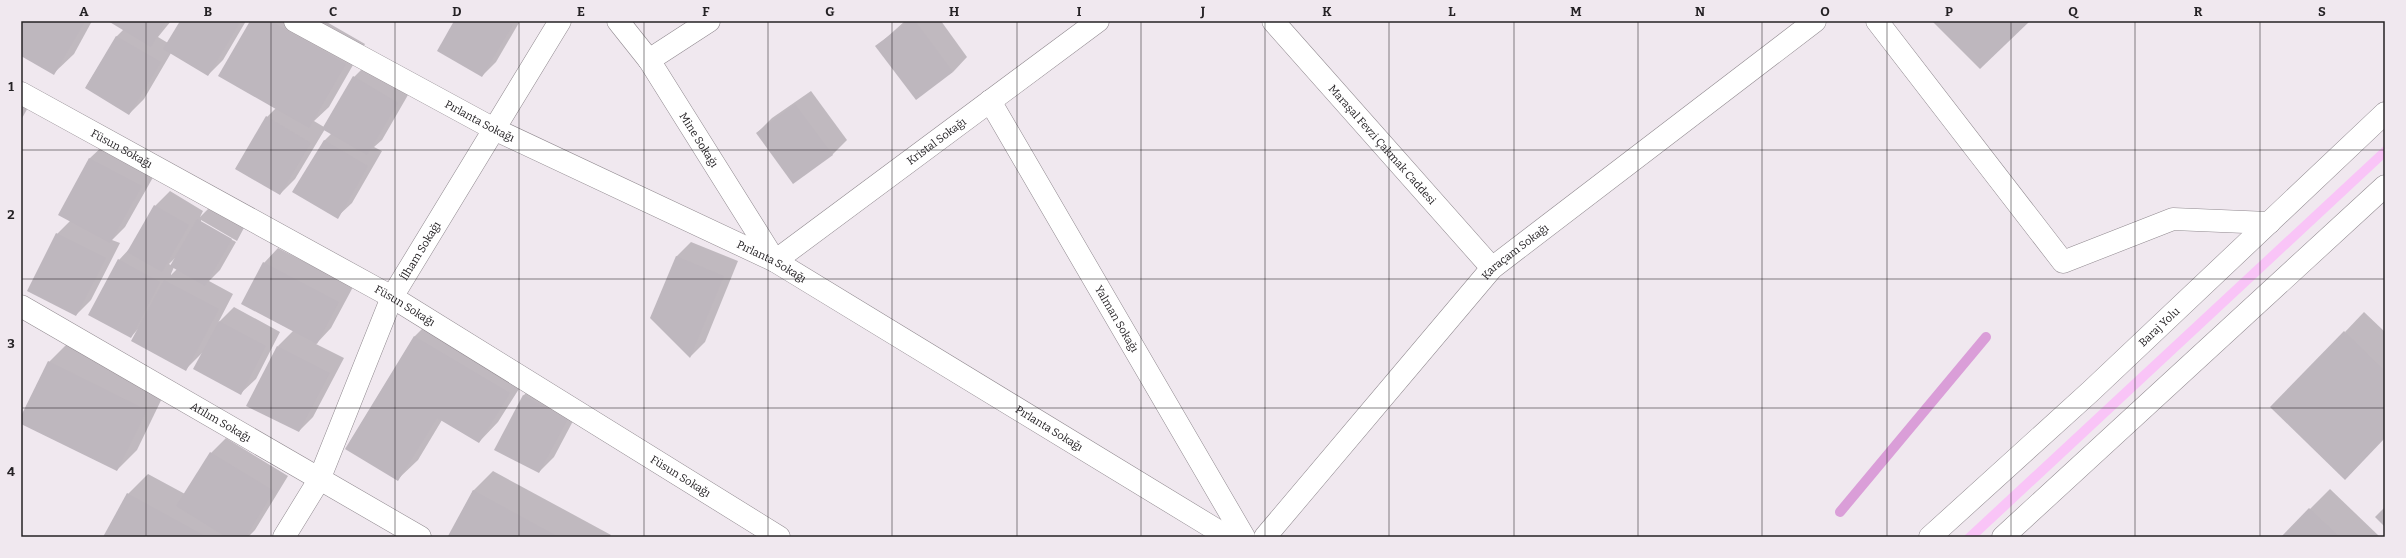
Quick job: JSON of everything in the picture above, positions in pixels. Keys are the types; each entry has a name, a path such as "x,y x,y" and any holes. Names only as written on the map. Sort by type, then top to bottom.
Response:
{"street":[{"name":"Pırlanta Sokağı","path":"295,21 494,129 776,261 1228,537"},
{"name":"İlham Sokağı","path":"284,537 319,480 392,297 560,21"},
{"name":"Mine Sokağı","path":"618,21 649,60 776,261"},
{"path":"649,60 709,21"},
{"name":"Kristal Sokağı","path":"776,261 1098,21"},
{"name":"Maraşal Fevzi Çakmak Caddesi","path":"1273,21 1492,268"},
{"name":"Karaçam Sokağı","path":"1265,537 1492,268 1815,21"},
{"path":"1877,21 2063,262 2173,219 2269,223"},
{"name":"Füsun Sokağı","path":"21,93 392,297 779,537"},
{"name":"Yalman Sokağı","path":"990,101 1244,537"},
{"name":"Baraj Yolu","path":"1930,537 2080,401 2385,113"},
{"path":"2003,537 2385,186"},
{"name":"Atılım Sokağı","path":"21,306 319,480 420,537"}],"shaded area":[{"path":"2385,145 2385,158 1978,537 1963,537"}],"building":[{"path":"21,21 85,21 54,75 21,56"},
{"path":"108,21 166,21 151,47"},
{"path":"180,21 235,21 239,24 208,76 163,49"},
{"path":"250,21 271,21 346,64 309,128 218,76"},
{"path":"454,21 506,21 513,25 482,77 437,51"},
{"path":"909,21 915,21 953,72 916,100 875,46"},
{"path":"1932,21 2030,21 1980,69"},
{"path":"116,36 161,62 129,115 85,88"},
{"path":"353,76 398,103 367,155 322,129"},
{"path":"795,104 833,155 793,184 756,133"},
{"path":"266,116 311,143 280,195 235,169"},
{"path":"324,140 368,166 338,219 292,192"},
{"path":"89,158 142,186 110,243 58,215"},
{"path":"154,205 189,225 162,272 127,252"},
{"path":"197,219 232,239 205,286 170,266"},
{"path":"56,233 106,258 76,316 27,291"},
{"path":"676,256 724,276 690,358 650,318"},
{"path":"118,259 160,282 131,338 88,315"},
{"path":"263,262 339,302 317,344 241,304"},
{"path":"164,280 219,309 186,371 131,341"},
{"path":"219,321 266,346 241,395 193,369"},
{"path":"2344,331 2385,371 2385,438 2345,480 2270,407"},
{"path":"414,336 510,393 479,443 437,418 398,481 345,449"},
{"path":"277,346 330,373 299,432 246,406"},
{"path":"48,361 147,410 117,471 21,424 21,416"},
{"path":"523,395 568,419 539,473 494,450"},
{"path":"210,452 274,491 246,537 226,537 176,506"},
{"path":"473,490 559,537 448,536"},
{"path":"127,493 207,537 103,537"},
{"path":"2385,507 2385,527 2375,517"},
{"path":"2309,508 2340,537 2281,537"}],"waterway":[{"path":"1840,512 1986,337"}]}
